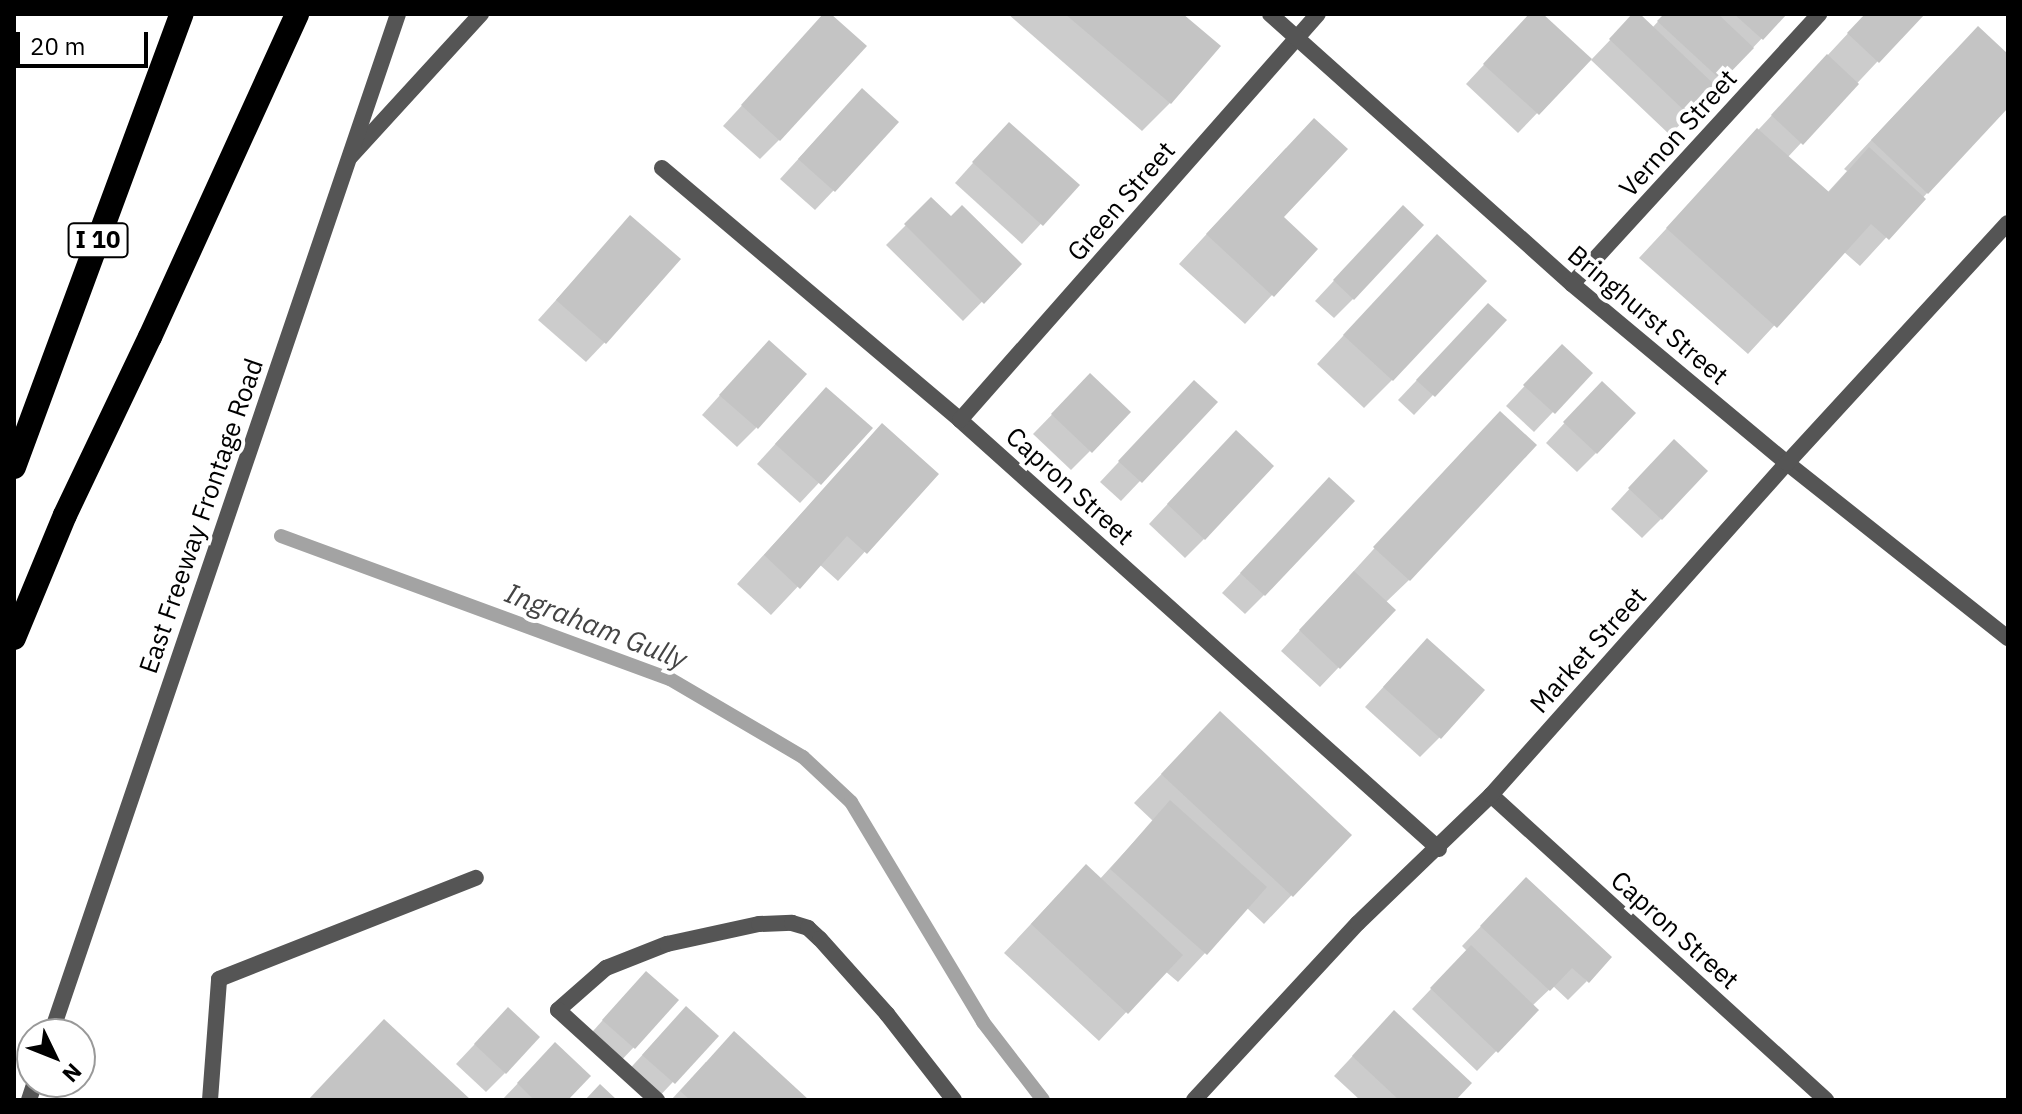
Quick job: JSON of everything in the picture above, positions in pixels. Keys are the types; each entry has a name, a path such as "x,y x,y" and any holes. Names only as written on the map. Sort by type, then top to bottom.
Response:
{"highway":[{"name":"I 10","path":"14,467 182,14"},
{"path":"14,638 65,515 297,14"}],"street":[{"name":"East Freeway Frontage Road","path":"56,1018 398,14"},
{"path":"349,158 481,14"},
{"name":"Bringhurst Street","path":"1270,14 1572,284 1787,463 2008,638"},
{"name":"Green Street","path":"960,420 1318,14"},
{"name":"Vernon Street","path":"1572,284 1819,14"},
{"name":"Capron Street","path":"662,168 960,420 1439,849"},
{"name":"Market Street","path":"1194,1100 1358,923 1439,849 1491,795 1787,463 2008,223"},
{"name":"Capron Street","path":"1491,795 1826,1100"},
{"path":"210,1100 219,979 476,878"},
{"path":"657,1100 558,1010 606,968 667,944 759,924 792,923 808,928 820,939 887,1014 954,1100"}],"building":[{"path":"823,14 831,14 867,46 780,141 741,105"},
{"path":"1065,14 1183,14 1221,46 1171,104"},
{"path":"1529,14 1543,14 1592,59 1539,115 1483,64"},
{"path":"1632,14 1640,14 1718,88 1691,117 1609,39"},
{"path":"1664,14 1718,14 1754,48 1722,81 1657,21"},
{"path":"1734,14 1787,14 1763,40"},
{"path":"1865,14 1925,14 1879,63 1847,33"},
{"path":"1978,26 2008,54 2008,108 1928,194 1871,140"},
{"path":"1827,54 1859,84 1803,145 1771,115"},
{"path":"862,88 899,122 835,192 798,159"},
{"path":"1314,118 1348,149 1284,217 1318,249 1274,297 1206,234"},
{"path":"1009,122 1080,185 1043,226 972,162"},
{"path":"1757,128 1829,192 1869,147 1926,199 1889,240 1871,224 1777,328 1666,228"},
{"path":"931,197 951,216 962,205 1022,264 984,304 904,224"},
{"path":"1403,205 1424,225 1354,300 1333,280"},
{"path":"630,215 681,259 606,344 556,300"},
{"path":"1437,234 1487,281 1393,381 1343,335"},
{"path":"1488,303 1507,320 1435,397 1416,380"},
{"path":"769,340 807,374 758,429 719,395"},
{"path":"1562,344 1593,373 1555,414 1523,385"},
{"path":"1090,373 1131,412 1092,453 1051,414"},
{"path":"1194,380 1218,402 1142,483 1118,461"},
{"path":"1602,381 1636,413 1597,454 1563,422"},
{"path":"826,387 873,428 821,485 775,444"},
{"path":"1500,411 1537,445 1410,581 1373,547"},
{"path":"882,423 939,474 867,554 847,536 800,589 764,555"},
{"path":"1236,430 1274,466 1205,540 1167,504"},
{"path":"1674,439 1708,471 1662,520 1628,488"},
{"path":"1329,477 1355,501 1265,596 1240,573"},
{"path":"1354,571 1396,610 1340,669 1299,630"},
{"path":"1427,638 1485,690 1441,739 1383,687"},
{"path":"1220,711 1352,835 1293,897 1161,774"},
{"path":"1170,800 1267,887 1207,955 1110,869"},
{"path":"1086,864 1183,955 1128,1014 1031,924"},
{"path":"1526,877 1612,957 1589,983 1572,968 1550,991 1480,926"},
{"path":"1471,945 1539,1010 1498,1053 1430,988"},
{"path":"646,971 679,1000 635,1049 602,1020"},
{"path":"686,1006 719,1036 675,1084 642,1055"},
{"path":"508,1007 540,1037 506,1074 474,1044"},
{"path":"1394,1010 1472,1083 1456,1100 1399,1100 1352,1056"},
{"path":"384,1019 471,1100 308,1100"},
{"path":"734,1031 809,1100 690,1100 680,1091"},
{"path":"555,1042 591,1076 568,1100 534,1100 517,1083"},
{"path":"600,1084 617,1100 585,1100"}],"waterway":[{"name":"Ingraham Gully","path":"281,536 670,679 803,757 851,802 983,1022 1043,1100"}]}
